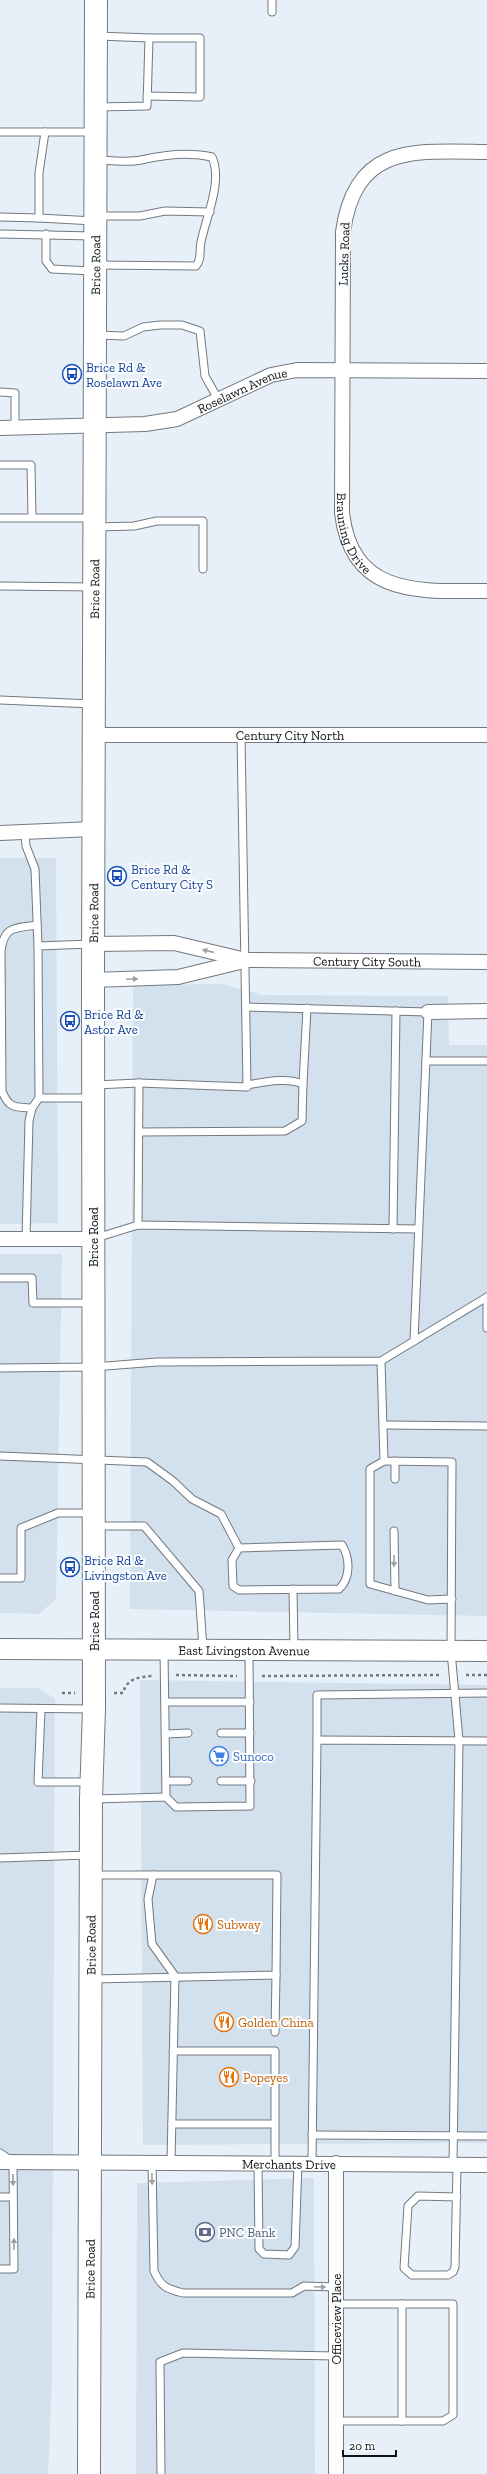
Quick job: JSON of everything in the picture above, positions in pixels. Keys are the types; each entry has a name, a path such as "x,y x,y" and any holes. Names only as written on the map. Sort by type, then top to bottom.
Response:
{"main road":[{"name":"Brice Road","path":"89,2474 92,1791 94,1701 93,830 96,0"},
{"name":"East Livingston Avenue","path":"0,1649 487,1651"}],"street":[{"name":"Lucks Road","path":"343,370 343,232 348,204 360,182 370,170 383,163 410,153 487,152"},
{"name":"Roselawn Avenue","path":"0,428 145,424 177,419 271,375 297,370 487,371"},
{"name":"Brauning Drive","path":"343,370 342,513 344,532 353,552 371,572 382,580 399,587 420,591 487,591"},
{"name":"Century City North","path":"94,735 487,736"},
{"path":"0,832 93,830"},
{"name":"Century City South","path":"93,944 174,943 246,960 487,962"},
{"name":"Century City South","path":"93,980 178,977 246,960"},
{"path":"428,1012 487,1011"},
{"path":"0,1239 93,1239"},
{"name":"Merchants Drive","path":"6,2162 487,2165"},
{"name":"Officeview Place","path":"336,2164 336,2474"}],"lane":[{"path":"272,0 272,12"},
{"path":"96,36 200,38 200,97 147,96"},
{"path":"96,107 147,106 149,38"},
{"path":"0,132 96,132"},
{"path":"39,218 39,173 45,132"},
{"path":"46,234 46,261 52,269 58,271 96,268 196,266 200,262 200,245 210,212 216,171 212,157 160,156 131,161 96,160"},
{"path":"0,234 46,234 165,211 210,212"},
{"path":"0,217 39,218 96,224"},
{"path":"95,335 124,336 143,327 160,325 182,325 200,331 205,376 218,400"},
{"path":"0,392 15,393 15,428"},
{"path":"0,465 31,466 32,518"},
{"path":"0,518 32,518 134,526 157,521 202,521 203,568"},
{"path":"0,586 95,587"},
{"path":"0,700 94,704"},
{"path":"242,735 247,1085"},
{"path":"25,831 26,846 35,869 38,946 39,1098 32,1108 29,1122 26,1239"},
{"path":"32,1108 15,1107 6,1102 2,1091 2,940 7,932 11,930 37,925"},
{"path":"38,946 93,944"},
{"path":"246,1007 428,1012 414,1341"},
{"path":"139,1132 285,1131 302,1121 307,1008"},
{"path":"393,1229 396,1011"},
{"path":"426,1061 487,1060"},
{"path":"39,1098 139,1084 247,1085 275,1081 296,1081 303,1084"},
{"path":"138,1225 139,1084"},
{"path":"93,1239 138,1225 418,1229"},
{"path":"0,1278 32,1278 33,1304 93,1303"},
{"path":"0,1368 93,1367 157,1362 381,1361 487,1297"},
{"path":"487,1297 487,1328"},
{"path":"381,1361 384,1461"},
{"path":"384,1425 487,1426"},
{"path":"0,1456 148,1462 173,1481 192,1499 221,1514 239,1548"},
{"path":"452,1599 428,1600 370,1584 370,1469 384,1461 452,1462 452,1599 451,1651 453,1693 459,1740 453,2136 456,2197 453,2272 448,2275 412,2275 404,2268 408,2206 418,2196 456,2197"},
{"path":"395,1461 395,1479"},
{"path":"0,1578 21,1578 21,1528 58,1513 144,1526 199,1591 204,1650"},
{"path":"394,1531 395,1591"},
{"path":"342,1545 348,1554 347,1578 339,1589 239,1590 233,1586 232,1560 239,1548 342,1545"},
{"path":"293,1589 294,1650"},
{"path":"164,1650 167,1781 166,1797"},
{"path":"41,1709 38,1782 92,1791 166,1797 176,1807 250,1806 249,1650"},
{"path":"258,2163 259,2249 264,2254 289,2255 295,2247 305,2163 312,2135 317,1695 487,1693"},
{"path":"0,1708 41,1709 94,1701"},
{"path":"165,1702 250,1702"},
{"path":"166,1734 188,1733"},
{"path":"221,1733 250,1733"},
{"path":"317,1740 487,1741"},
{"path":"167,1781 188,1781"},
{"path":"221,1782 251,1781"},
{"path":"0,1858 92,1865 153,1875 277,1875 276,2032"},
{"path":"153,1875 148,1899 152,1944 174,1976 171,2162"},
{"path":"91,1979 174,1976 276,1975"},
{"path":"173,2051 275,2051 275,2163"},
{"path":"172,2124 274,2124"},
{"path":"312,2135 487,2136"},
{"path":"0,2153 6,2162 13,2197 14,2269 0,2269"},
{"path":"152,2162 154,2271 159,2283 169,2289 183,2293 292,2293 304,2286 336,2287"},
{"path":"0,2197 13,2197"},
{"path":"336,2304 454,2304 453,2415 443,2421 336,2421"},
{"path":"402,2304 402,2421"},
{"path":"161,2474 160,2362 183,2353 336,2356"}],"path":[{"path":"62,1693 94,1701 123,1693 125,1686 136,1678 164,1675 487,1675"}],"shaded area":[{"path":"0,858 56,858 58,1223 0,1224"},
{"path":"223,984 262,995 448,996 449,1045 487,1045 487,1616 130,1609 133,985"},
{"path":"0,1254 62,1254 56,1599 39,1614 0,1613"},
{"path":"140,1680 487,1685 487,2143 143,2145"},
{"path":"0,1688 39,1688 55,1699 52,2379 48,2474 0,2474"},
{"path":"314,2178 315,2474 136,2474 137,2183"}],"place":[{"name":"Brice Rd & Roselawn Ave","path":"72,374"},
{"name":"Brice Rd & Century City S","path":"117,876"},
{"name":"Brice Rd & Astor Ave","path":"70,1021"},
{"name":"Brice Rd & Livingston Ave","path":"70,1567"},
{"name":"Sunoco","path":"219,1756"},
{"name":"Subway","path":"203,1924"},
{"name":"Golden China","path":"224,2022"},
{"name":"Popeyes","path":"229,2077"},
{"name":"PNC Bank","path":"205,2232"}]}
